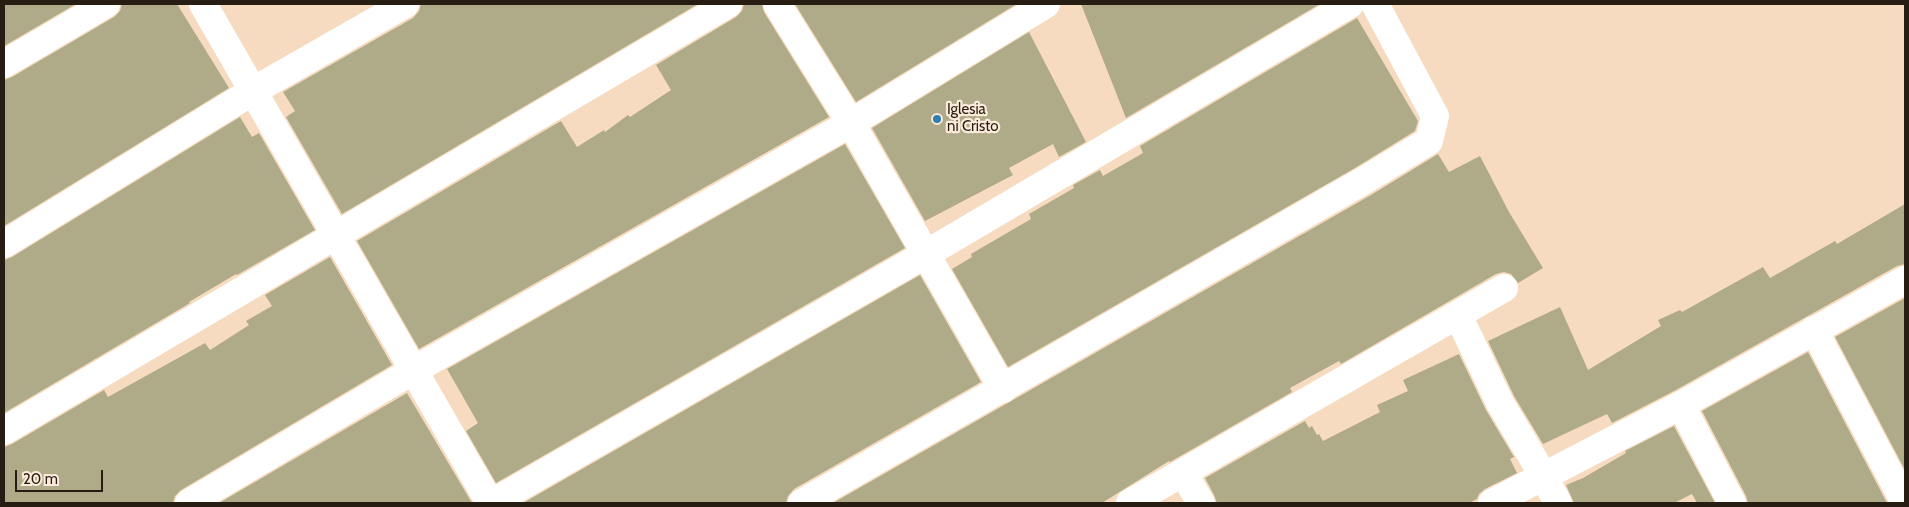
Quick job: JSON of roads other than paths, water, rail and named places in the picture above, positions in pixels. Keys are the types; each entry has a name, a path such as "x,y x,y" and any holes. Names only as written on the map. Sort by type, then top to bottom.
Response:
{"street":[{"path":"4,64 106,4"},
{"path":"203,4 491,503 926,254 1350,4"},
{"path":"4,244 253,91 405,4"},
{"path":"4,431 728,4"},
{"path":"778,4 851,123 1003,388"},
{"path":"189,503 414,370 851,123 1046,4"},
{"path":"802,503 1363,181 1429,141 1435,116 1375,4"},
{"path":"1492,503 1681,405 1905,280"},
{"path":"1130,503 1184,474 1504,288"},
{"path":"1458,316 1500,403 1544,475 1558,503"},
{"path":"1814,330 1904,503"},
{"path":"1681,405 1732,503"},
{"path":"1184,474 1201,503"}],"place":[{"name":"Iglesia ni Cristo","path":"937,119"}]}
